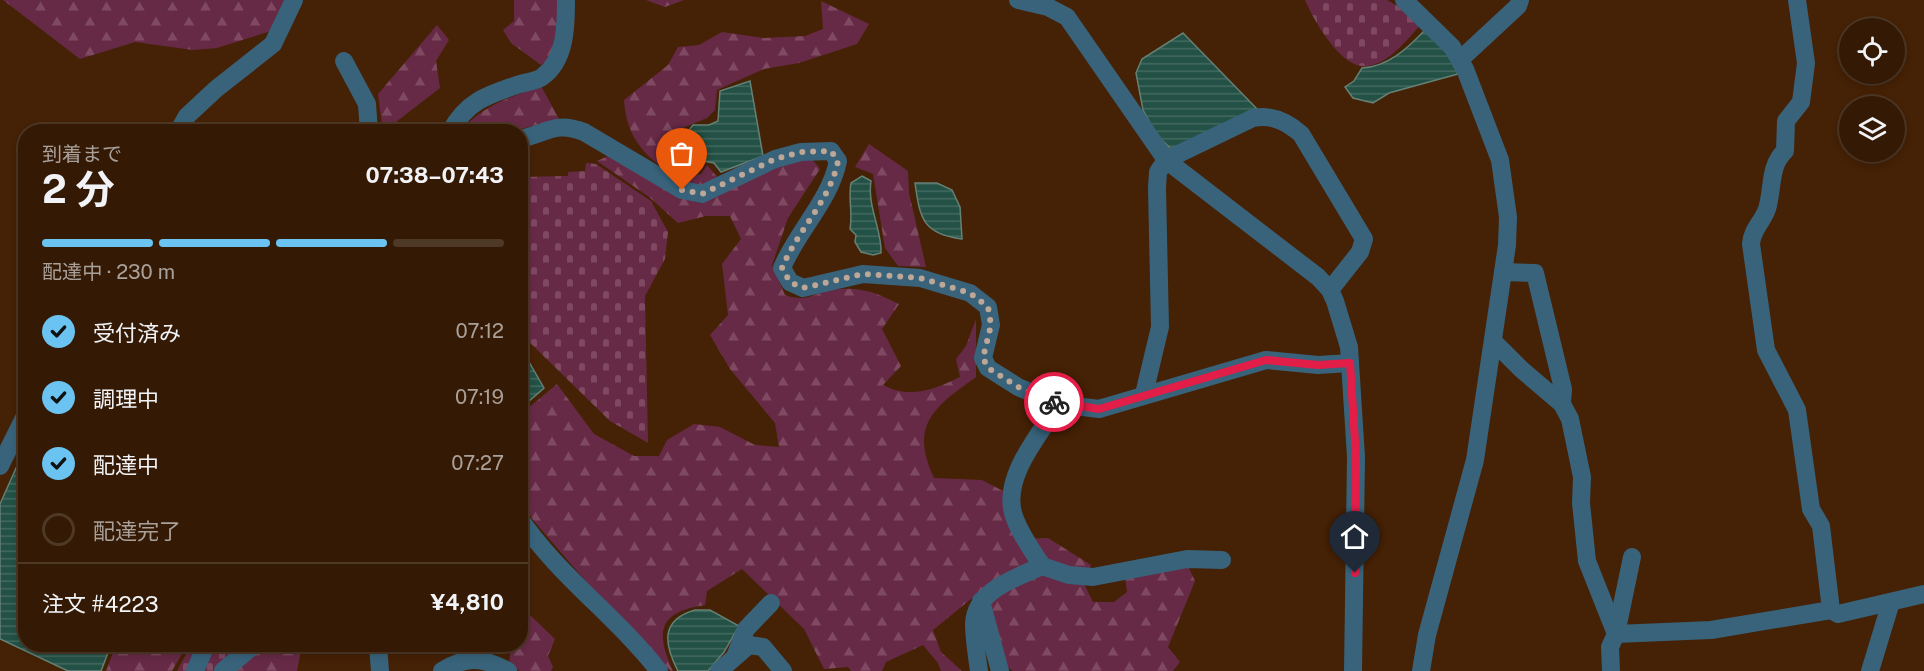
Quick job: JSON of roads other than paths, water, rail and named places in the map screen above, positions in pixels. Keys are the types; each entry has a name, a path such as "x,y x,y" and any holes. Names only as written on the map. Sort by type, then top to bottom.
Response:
{"street":[{"path":"182,124 187,116 216,89 273,44 294,0"},
{"path":"454,124 460,114 489,93 542,77 557,58 566,33 566,0"},
{"path":"1018,0 1048,7 1067,17 1166,160 1318,277 1330,290 1344,324 1350,363 1356,457 1353,671"},
{"path":"1404,0 1427,20 1452,47 1465,69 1500,160 1508,217 1503,272 1475,460 1427,635 1421,671"},
{"path":"1424,0 1427,20"},
{"path":"1463,57 1518,6 1520,0"},
{"path":"1797,0 1806,63 1801,102 1786,121 1785,151 1776,158 1766,210 1752,233 1751,244 1766,350 1797,410 1811,509 1821,526 1831,610"},
{"path":"344,61 367,104 368,124"},
{"path":"1144,394 1160,327 1157,188 1158,172 1166,160 1253,118 1262,116 1290,124 1301,134 1365,239 1360,252 1330,290"},
{"path":"528,136 552,127 567,126 584,132 682,190 702,194 775,159 801,152 831,151 838,161 834,179 788,252 782,268 790,282 803,288 863,274 920,278 970,293 988,307 991,325 983,358 988,368 1018,387 1059,404 1099,409 1266,360 1318,365 1350,363"},
{"path":"1503,272 1535,273 1563,389 1562,404"},
{"path":"1493,340 1521,369 1562,404 1570,419 1579,454 1587,561 1616,633"},
{"path":"1059,404 1022,464 1012,488 1013,513 1042,566 1069,575 1093,577 1187,559 1222,560"},
{"path":"0,466 18,430"},
{"path":"528,530 575,584 658,671"},
{"path":"1611,671 1610,647 1616,633 1632,557"},
{"path":"979,671 974,622 981,601 1000,586 1042,566"},
{"path":"1616,633 1711,630 1831,610 1838,614 1924,594"},
{"path":"981,601 1000,671"},
{"path":"1869,671 1891,602"},
{"path":"736,654 746,629 771,603"},
{"path":"720,671 736,654 749,645 763,647 783,671"},
{"path":"195,671 203,652"},
{"path":"223,671 246,652"},
{"path":"379,652 380,671"},
{"path":"442,671 458,661 482,660 508,671"}],"water":[{"path":"1424,31 1445,49 1458,74 1389,93 1373,103 1353,98 1345,87 1354,81 1362,68 1388,61"},
{"path":"1183,33 1258,110 1171,149 1157,135 1143,110 1136,73 1142,59"},
{"path":"750,81 763,156 721,172 714,163 703,161 698,164 697,173 690,171 690,162 681,160 679,149 671,140 686,134 693,125 709,125 718,121 720,91"},
{"path":"862,176 871,181 871,200 881,244 881,253 873,255 861,252 855,242 856,235 850,229 851,183"},
{"path":"915,183 937,183 952,190 960,207 962,239 949,237 931,229 922,215"},
{"path":"528,360 544,388 528,402"},
{"path":"18,464 18,647 0,639 0,504"},
{"path":"695,610 710,610 739,626 724,652 708,671 678,671 670,651 668,634 676,620"},
{"path":"28,652 108,652 101,671 68,671"}]}
